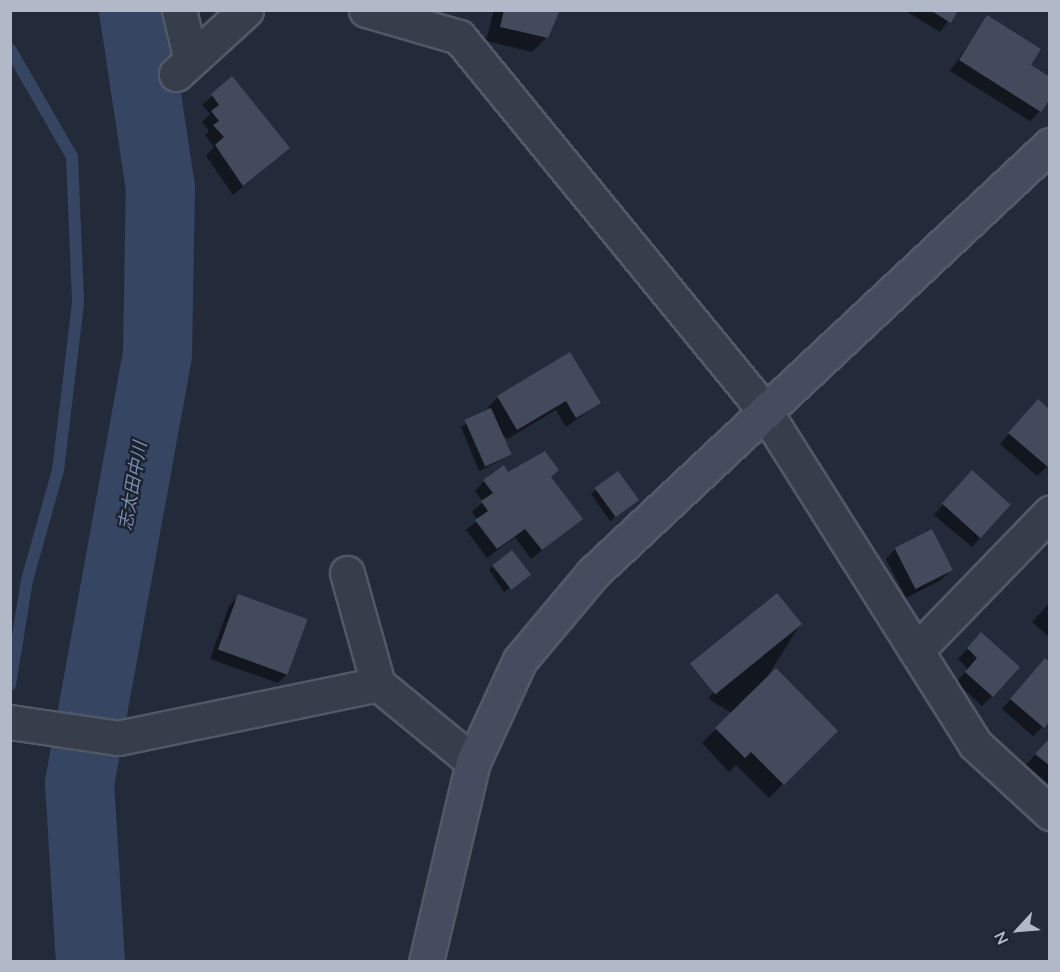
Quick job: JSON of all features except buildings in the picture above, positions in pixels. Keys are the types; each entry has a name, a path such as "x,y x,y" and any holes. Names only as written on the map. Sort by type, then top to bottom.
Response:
{"street":[{"path":"179,10 183,67 246,10"},
{"path":"366,10 459,38 764,410 918,649 975,744 1050,813"},
{"path":"426,962 473,762 520,660 593,573 764,410 1050,145"},
{"path":"918,649 1050,513"},
{"path":"347,573 378,684 473,762"},
{"path":"28,725 118,738 378,684"}],"waterway":[{"name":"志太田中川","path":"90,962 79,783 157,353 160,188 133,10"},
{"path":"10,49 72,157 78,303 58,470 27,580 10,685"}]}
